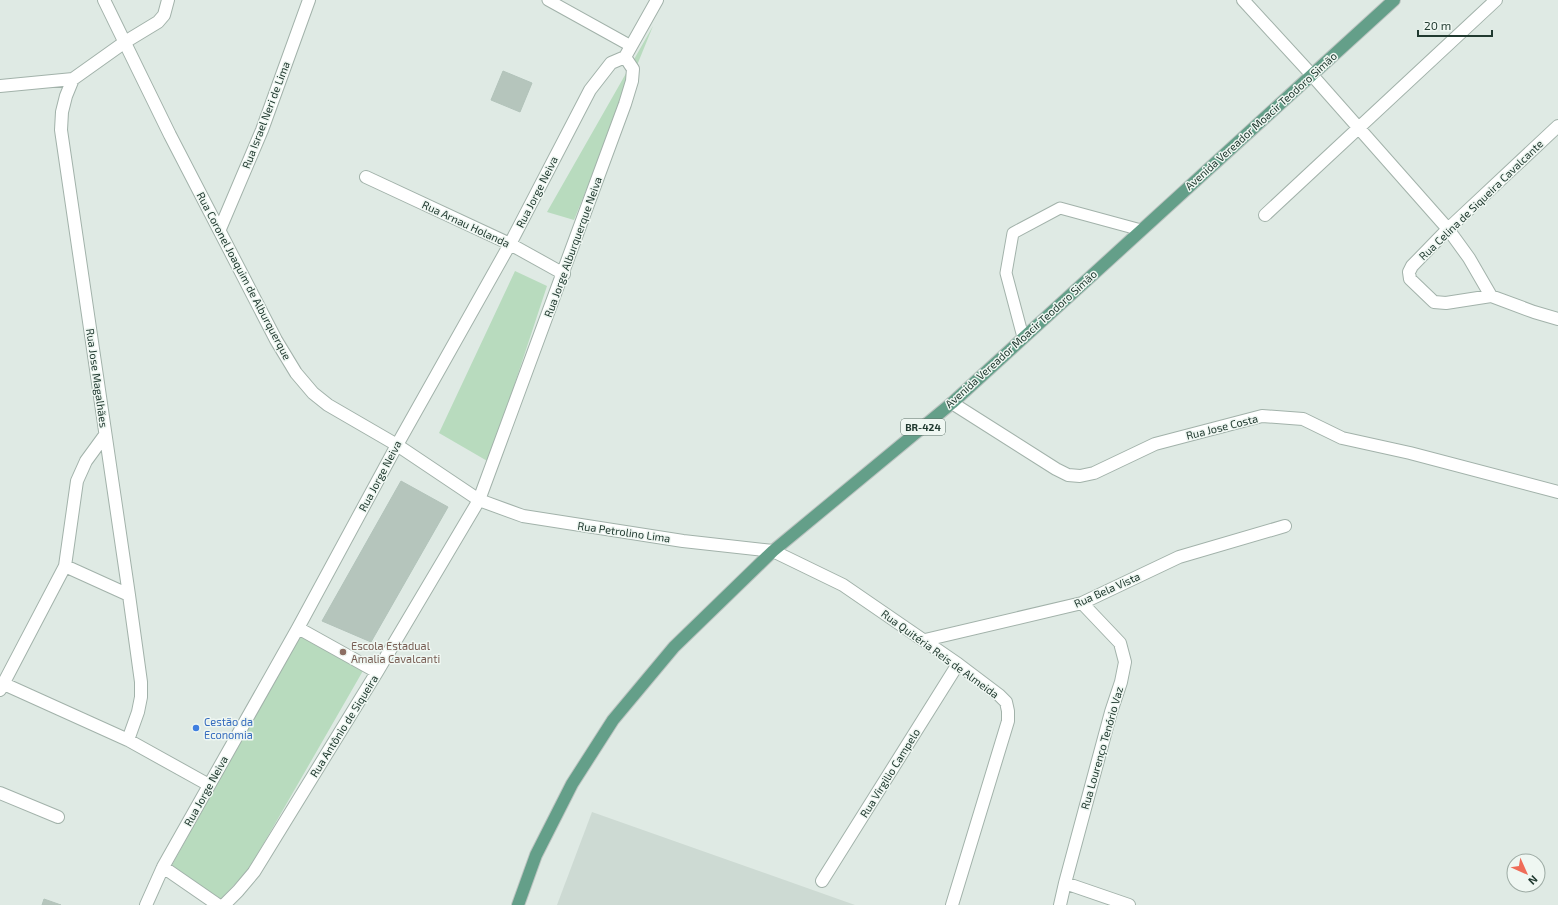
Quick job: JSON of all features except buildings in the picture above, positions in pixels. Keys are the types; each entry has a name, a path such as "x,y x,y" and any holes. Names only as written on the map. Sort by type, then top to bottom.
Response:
{"main road":[{"name":"Avenida Vereador Moacir Teodoro Simão","path":"518,905 536,855 572,784 613,720 674,647 773,551 952,403 1311,74 1394,0"}],"street":[{"name":"Rua Coronel Joaquim de Alburquerque","path":"104,0 276,340 296,373 313,393 328,405 397,445 479,500"},
{"path":"0,86 73,79 125,42 158,22 164,14 168,0"},
{"name":"Rua Israel Neri de Lima","path":"220,229 262,130 309,0"},
{"path":"625,57 658,0"},
{"path":"1243,0 1311,74 1448,230 1469,258 1491,296 1558,319"},
{"path":"1265,215 1496,0"},
{"name":"Rua Jorge Neiva","path":"146,905 163,867 298,628 397,445 510,244 590,90 611,63 625,57"},
{"name":"Rua Jorge Alburquerque Neiva","path":"479,500 626,104 632,81 633,69 625,57"},
{"name":"Rua Jose Magalhães","path":"73,79 66,96 62,112 61,130 141,682 141,697 138,712 128,740"},
{"name":"Rua Celina de Siqueira Cavalcante","path":"1491,296 1438,303 1431,300 1410,279 1409,272 1412,266 1448,230 1558,126"},
{"name":"Rua Arnau Holanda","path":"366,177 510,244 564,274"},
{"name":"Rua Jose Costa","path":"952,403 1056,469 1068,475 1080,476 1094,473 1155,444 1262,416 1303,418 1342,438 1410,453 1558,492"},
{"path":"105,435 86,461 77,481 65,566 1,685 128,740 209,785"},
{"name":"Rua Petrolino Lima","path":"479,500 523,516 552,522 683,541 773,551"},
{"name":"Rua Antônio de Siqueira","path":"224,905 254,872 377,672 479,500"},
{"name":"Rua Bela Vista","path":"925,640 1082,603 1179,557 1285,526"},
{"name":"Rua Quitéria Reis de Almeida","path":"773,551 843,585 925,640 999,695 1006,702 1008,721 952,905"},
{"path":"65,566 129,595"},
{"name":"Rua Lourenço Tenório Vaz","path":"1060,905 1120,682 1124,662 1120,643 1082,603"},
{"path":"298,628 377,672"},
{"name":"Rua Virgilio Campelo","path":"822,881 958,664"},
{"path":"0,793 58,817"},
{"path":"163,867 218,905"},
{"path":"1065,883 1129,905"}],"lane":[{"path":"548,0 631,46"},
{"path":"1023,337 1006,273 1013,233 1060,208 1141,230"}],"shaded area":[{"path":"592,812 855,905 557,905"}],"green space":[{"path":"653,26 574,220 547,212"},
{"path":"515,271 547,286 489,462 439,433"},
{"path":"300,635 364,669 249,869 220,900 172,865"}],"place":[{"name":"Escola Estadual Amalia Cavalcanti","path":"343,652"},
{"name":"Cestão da Economia","path":"196,728"}]}
